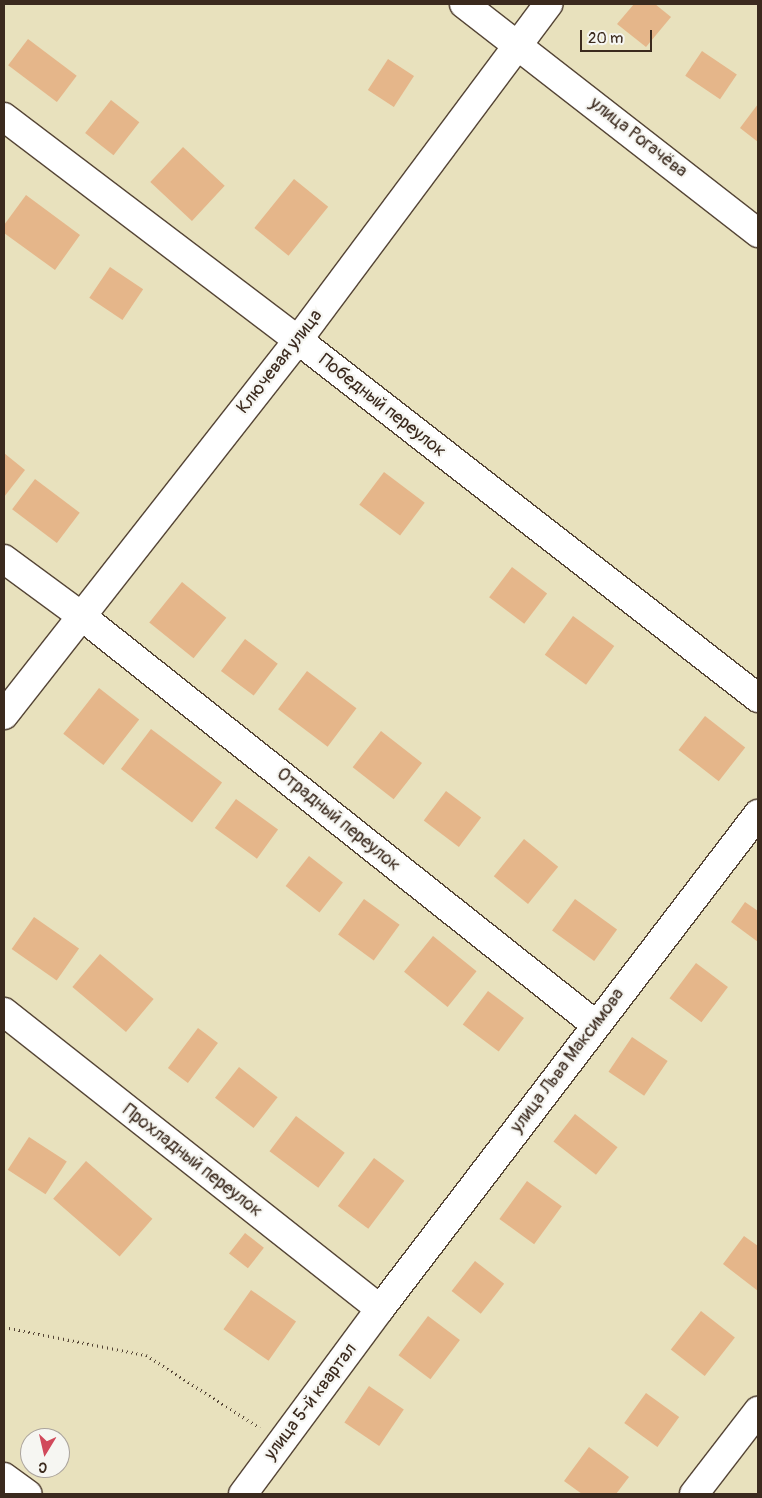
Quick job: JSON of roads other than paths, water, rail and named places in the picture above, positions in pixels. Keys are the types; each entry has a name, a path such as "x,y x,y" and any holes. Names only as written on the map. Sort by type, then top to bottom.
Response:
{"street":[{"name":"улица Рогачёва","path":"464,4 518,43 758,233"},
{"name":"Ключевая улица","path":"4,715 80,615 298,340 548,4"},
{"name":"Победный переулок","path":"4,118 298,340 758,698"},
{"name":"Отрадный переулок","path":"4,559 80,615 596,1025"},
{"name":"улица Льва Максимова","path":"380,1309 758,814"},
{"name":"Прохладный переулок","path":"4,1012 380,1309"},
{"name":"улица 5-й квартал","path":"243,1494 380,1309"},
{"path":"694,1494 758,1411"},
{"path":"4,1477 27,1494"}]}
